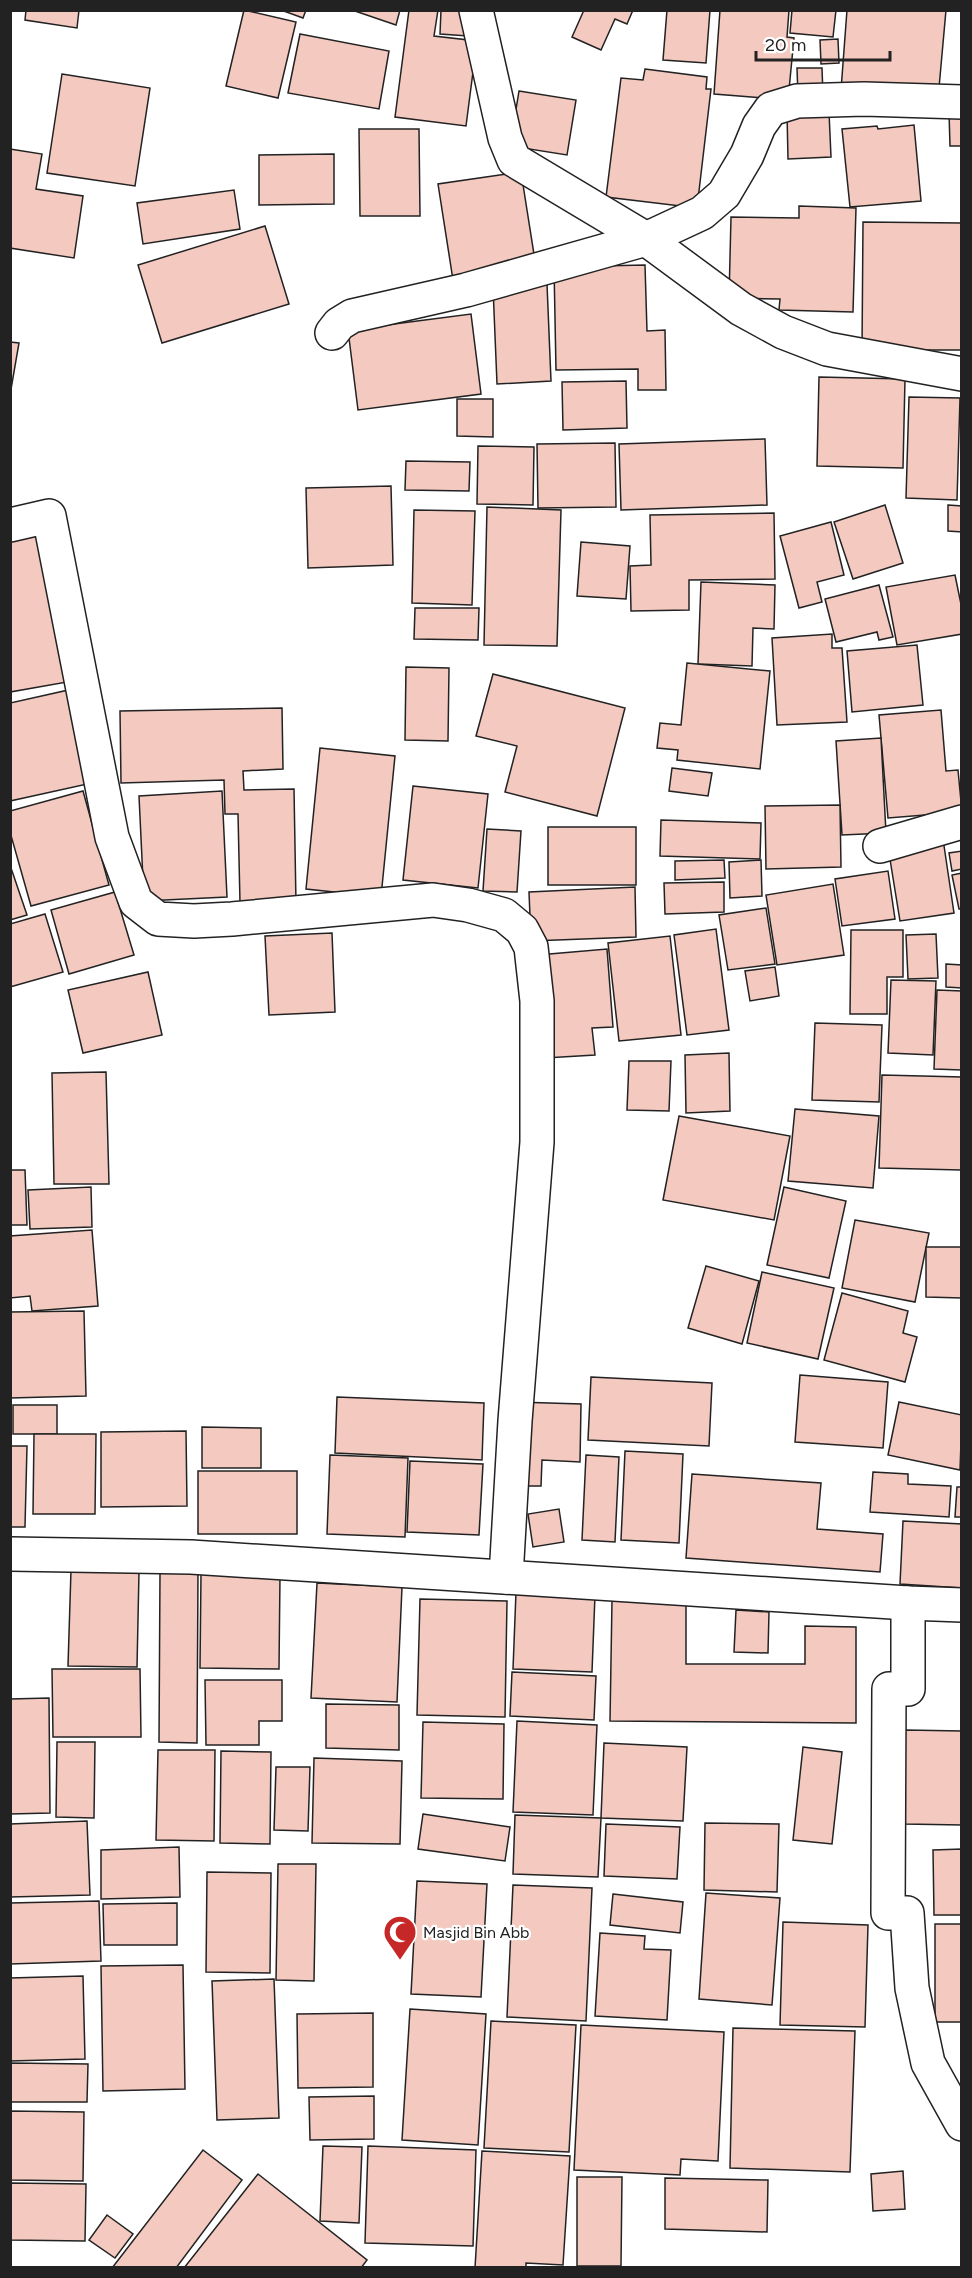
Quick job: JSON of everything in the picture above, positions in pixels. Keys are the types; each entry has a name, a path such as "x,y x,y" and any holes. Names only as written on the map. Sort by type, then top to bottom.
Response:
{"street":[{"path":"476,10 504,138 514,160 646,239 741,309 783,332 827,349 962,374"},
{"path":"332,333 339,324 352,316 466,290 646,239 702,213 724,194 747,154 759,126 771,109 797,101 864,99 962,102"},
{"path":"10,525 49,516 112,837 136,902 158,919 194,921 433,900 468,905 504,915 522,930 531,947 537,1001 537,1142 515,1421 506,1577"},
{"path":"880,846 962,822"},
{"path":"10,1554 191,1557 908,1604 962,1605"},
{"path":"908,1604 908,1689 889,1689 888,1913 907,1913 912,1988 928,2063 962,2124"}],"building":[{"path":"26,10 79,10 77,28 25,20"},
{"path":"244,10 296,22 278,98 226,86"},
{"path":"281,10 306,10 303,18"},
{"path":"352,10 400,10 396,25"},
{"path":"409,10 438,10 434,36 477,41 466,126 395,117"},
{"path":"441,10 470,10 468,36 440,34"},
{"path":"584,10 633,10 627,24 615,19 601,50 572,37"},
{"path":"667,10 710,10 706,63 663,60"},
{"path":"720,10 789,10 787,37 794,38 788,100 714,94"},
{"path":"792,10 836,10 833,37 790,33"},
{"path":"847,10 946,10 938,99 841,90"},
{"path":"300,34 389,51 379,109 288,93"},
{"path":"838,39 839,63 821,64 820,40"},
{"path":"797,68 822,68 823,95 798,96"},
{"path":"645,69 707,77 706,89 711,89 697,208 606,197 621,78 643,80"},
{"path":"62,74 150,88 135,186 47,173"},
{"path":"519,91 576,100 567,155 510,146"},
{"path":"962,111 962,146 950,146 949,112"},
{"path":"829,112 831,157 788,159 787,113"},
{"path":"914,125 921,201 850,207 842,129 877,126 878,129"},
{"path":"359,129 419,129 420,216 360,216"},
{"path":"10,149 42,154 36,189 83,196 74,258 10,248"},
{"path":"334,154 334,204 259,205 259,155"},
{"path":"521,172 536,267 453,280 438,184"},
{"path":"234,190 240,229 143,244 137,203"},
{"path":"799,206 856,208 853,312 779,310 780,299 729,298 731,217 799,218"},
{"path":"863,222 962,223 962,350 862,350"},
{"path":"265,226 289,304 162,343 138,265"},
{"path":"645,265 647,331 665,330 666,390 638,390 638,369 556,370 554,267"},
{"path":"547,284 551,381 497,384 493,287"},
{"path":"471,314 481,394 358,410 348,330"},
{"path":"10,342 19,343 10,395"},
{"path":"819,377 905,379 903,468 817,466"},
{"path":"626,381 627,428 563,430 562,382"},
{"path":"909,397 960,398 957,500 906,498"},
{"path":"457,399 493,399 493,437 457,436"},
{"path":"765,439 767,505 621,510 619,444"},
{"path":"615,443 616,507 538,508 537,444"},
{"path":"478,446 534,447 533,505 477,504"},
{"path":"406,461 470,462 469,491 405,490"},
{"path":"391,486 393,565 308,568 306,488"},
{"path":"885,505 903,563 853,579 834,522"},
{"path":"948,505 962,506 962,532 948,531"},
{"path":"487,507 561,510 557,646 484,645"},
{"path":"414,510 475,511 472,605 412,603"},
{"path":"774,513 775,579 689,580 689,610 631,611 630,566 651,565 650,515"},
{"path":"831,522 844,575 817,582 822,602 799,608 780,536"},
{"path":"47,528 73,681 10,692 10,534"},
{"path":"581,542 630,546 626,599 577,596"},
{"path":"955,575 962,609 962,634 897,645 886,587"},
{"path":"701,582 775,585 774,629 753,628 752,666 698,664"},
{"path":"879,585 893,637 879,640 877,632 836,642 825,599"},
{"path":"415,608 479,608 478,640 414,639"},
{"path":"832,634 832,648 842,648 847,722 777,725 772,638"},
{"path":"917,645 923,705 852,712 847,651"},
{"path":"687,663 770,671 760,769 677,760 678,750 657,748 660,723 681,725"},
{"path":"406,667 449,668 448,741 405,740"},
{"path":"493,674 625,708 597,816 505,792 517,746 476,736"},
{"path":"73,689 92,783 10,801 10,703"},
{"path":"282,708 283,769 243,771 244,790 294,789 296,903 240,903 238,814 225,814 224,780 121,783 120,711"},
{"path":"941,710 946,771 958,770 962,812 888,818 879,715"},
{"path":"881,738 886,833 842,835 836,741"},
{"path":"320,748 395,756 381,897 306,889"},
{"path":"672,768 712,773 708,796 669,791"},
{"path":"413,786 488,794 478,888 403,880"},
{"path":"83,791 109,885 31,906 10,832 10,811"},
{"path":"222,791 227,897 144,901 139,796"},
{"path":"840,805 841,867 766,869 765,806"},
{"path":"661,820 761,823 760,859 660,856"},
{"path":"548,827 636,827 636,885 548,885"},
{"path":"487,829 521,831 517,892 483,891"},
{"path":"943,839 954,913 900,921 888,847"},
{"path":"962,851 962,869 952,871 949,853"},
{"path":"724,860 725,878 675,880 675,861"},
{"path":"761,860 762,896 730,898 729,862"},
{"path":"10,865 27,915 10,920"},
{"path":"888,871 895,919 842,926 835,879"},
{"path":"962,873 962,909 959,909 952,875"},
{"path":"724,882 724,912 665,914 664,883"},
{"path":"833,884 844,955 777,965 766,895"},
{"path":"635,887 636,937 531,941 529,892"},
{"path":"115,892 134,955 69,974 51,910"},
{"path":"766,908 775,964 728,970 719,915"},
{"path":"45,914 63,972 10,987 10,924"},
{"path":"716,929 729,1030 687,1035 674,935"},
{"path":"851,930 903,930 903,977 887,977 887,1014 850,1014"},
{"path":"332,933 335,1012 269,1015 265,936"},
{"path":"936,934 938,978 908,979 906,935"},
{"path":"670,936 681,1035 619,1041 608,943"},
{"path":"607,949 613,1027 592,1028 595,1055 545,1058 538,955"},
{"path":"946,964 962,965 962,988 946,987"},
{"path":"775,967 779,996 750,1001 745,971"},
{"path":"148,972 162,1035 83,1053 68,990"},
{"path":"891,980 936,981 933,1055 888,1053"},
{"path":"937,990 962,991 962,1070 934,1069"},
{"path":"815,1023 882,1025 879,1102 812,1100"},
{"path":"729,1053 730,1111 686,1113 685,1055"},
{"path":"629,1061 671,1061 669,1111 627,1110"},
{"path":"106,1072 109,1184 54,1184 52,1073"},
{"path":"882,1075 962,1077 961,1170 879,1168"},
{"path":"795,1109 879,1116 873,1188 788,1181"},
{"path":"679,1116 790,1136 774,1220 663,1200"},
{"path":"10,1170 25,1170 27,1225 10,1225"},
{"path":"91,1187 92,1227 30,1229 28,1190"},
{"path":"784,1187 846,1201 829,1278 767,1265"},
{"path":"855,1220 929,1233 915,1302 842,1288"},
{"path":"92,1230 98,1306 32,1311 30,1296 10,1298 10,1236"},
{"path":"926,1247 962,1247 962,1298 926,1297"},
{"path":"706,1266 759,1281 742,1344 688,1328"},
{"path":"762,1272 834,1288 818,1359 747,1343"},
{"path":"842,1293 908,1311 903,1333 917,1337 905,1382 824,1360"},
{"path":"84,1311 86,1396 10,1398 10,1312"},
{"path":"800,1375 888,1382 883,1448 795,1442"},
{"path":"591,1377 712,1383 709,1446 588,1440"},
{"path":"337,1397 484,1403 482,1460 335,1453"},
{"path":"517,1402 581,1404 580,1462 542,1460 541,1486 515,1486"},
{"path":"899,1402 962,1415 960,1470 888,1455"},
{"path":"13,1405 57,1405 57,1434 13,1434"},
{"path":"202,1427 261,1428 261,1468 202,1468"},
{"path":"186,1431 187,1506 101,1507 101,1432"},
{"path":"34,1434 96,1434 95,1514 33,1514"},
{"path":"10,1446 27,1446 25,1527 10,1527"},
{"path":"625,1451 683,1454 679,1543 621,1540"},
{"path":"330,1455 408,1458 405,1537 327,1534"},
{"path":"586,1455 619,1457 615,1542 582,1540"},
{"path":"410,1461 483,1464 479,1535 407,1532"},
{"path":"198,1471 297,1471 297,1534 198,1534"},
{"path":"873,1472 908,1474 908,1484 951,1486 949,1517 870,1512"},
{"path":"692,1474 821,1483 817,1529 883,1534 880,1572 686,1558"},
{"path":"957,1487 962,1487 962,1517 955,1517"},
{"path":"559,1509 564,1542 533,1547 528,1514"},
{"path":"903,1521 962,1524 962,1588 900,1584"},
{"path":"71,1570 139,1572 137,1667 68,1666"},
{"path":"160,1572 198,1572 197,1743 159,1742"},
{"path":"201,1574 280,1575 279,1669 200,1668"},
{"path":"317,1583 402,1587 397,1702 311,1698"},
{"path":"516,1592 595,1595 592,1672 513,1669"},
{"path":"420,1599 507,1601 505,1717 417,1715"},
{"path":"612,1600 686,1600 686,1664 805,1664 805,1626 856,1627 856,1723 610,1721"},
{"path":"736,1610 769,1612 768,1653 734,1652"},
{"path":"52,1669 140,1669 141,1737 53,1737"},
{"path":"512,1672 596,1676 594,1720 510,1716"},
{"path":"205,1680 282,1680 282,1721 259,1721 259,1745 206,1745"},
{"path":"49,1698 50,1813 10,1814 10,1699"},
{"path":"326,1704 399,1705 399,1750 326,1748"},
{"path":"517,1721 597,1725 593,1815 513,1812"},
{"path":"423,1722 504,1724 503,1799 421,1798"},
{"path":"905,1730 962,1731 962,1825 904,1824"},
{"path":"57,1742 95,1742 94,1818 56,1817"},
{"path":"604,1743 687,1747 683,1821 601,1818"},
{"path":"803,1747 842,1752 832,1844 793,1840"},
{"path":"158,1750 215,1750 214,1841 156,1840"},
{"path":"221,1751 271,1752 270,1844 220,1843"},
{"path":"314,1758 402,1761 400,1844 312,1843"},
{"path":"276,1767 310,1767 308,1831 274,1830"},
{"path":"423,1814 510,1827 505,1861 418,1849"},
{"path":"515,1815 601,1818 598,1877 513,1874"},
{"path":"87,1821 90,1895 10,1897 10,1824"},
{"path":"705,1823 779,1824 777,1892 704,1890"},
{"path":"606,1824 680,1827 677,1879 604,1876"},
{"path":"179,1847 180,1897 101,1899 101,1850"},
{"path":"962,1849 962,1915 934,1915 933,1850"},
{"path":"278,1864 316,1864 314,1981 276,1980"},
{"path":"207,1872 271,1873 270,1973 206,1972"},
{"path":"417,1881 487,1884 481,1997 411,1994"},
{"path":"513,1885 592,1888 586,2021 507,2017"},
{"path":"706,1893 780,1898 772,2005 699,1999"},
{"path":"613,1894 683,1902 680,1933 610,1925"},
{"path":"99,1901 101,1961 10,1964 10,1903"},
{"path":"177,1903 177,1945 104,1945 103,1904"},
{"path":"783,1922 868,1925 865,2027 780,2025"},
{"path":"935,1924 962,1924 962,2022 935,2022"},
{"path":"600,1933 645,1936 644,1949 671,1950 667,2020 595,2016"},
{"path":"183,1965 185,2089 103,2091 101,1966"},
{"path":"83,1976 85,2059 10,2061 10,1978"},
{"path":"274,1979 279,2118 217,2120 212,1981"},
{"path":"410,2009 486,2014 478,2145 402,2140"},
{"path":"373,2013 373,2087 298,2088 297,2014"},
{"path":"491,2021 576,2025 569,2152 484,2148"},
{"path":"581,2025 724,2032 718,2161 681,2159 680,2175 574,2170"},
{"path":"733,2028 855,2031 850,2172 730,2168"},
{"path":"10,2063 88,2064 87,2102 10,2102"},
{"path":"374,2096 374,2139 310,2140 309,2097"},
{"path":"10,2111 84,2112 83,2181 10,2180"},
{"path":"323,2146 362,2147 359,2223 320,2221"},
{"path":"368,2146 476,2150 473,2246 365,2243"},
{"path":"203,2150 242,2180 176,2268 112,2268"},
{"path":"482,2151 570,2156 563,2265 526,2263 526,2268 475,2268"},
{"path":"903,2171 905,2209 873,2211 871,2174"},
{"path":"258,2174 367,2260 361,2268 184,2268"},
{"path":"577,2177 622,2177 621,2266 577,2266"},
{"path":"665,2178 768,2180 767,2232 665,2229"},
{"path":"10,2183 86,2184 85,2241 10,2240"},
{"path":"107,2215 133,2234 115,2258 89,2240"}],"place":[{"name":"Masjid Bin Abb","path":"400,1961"}]}
